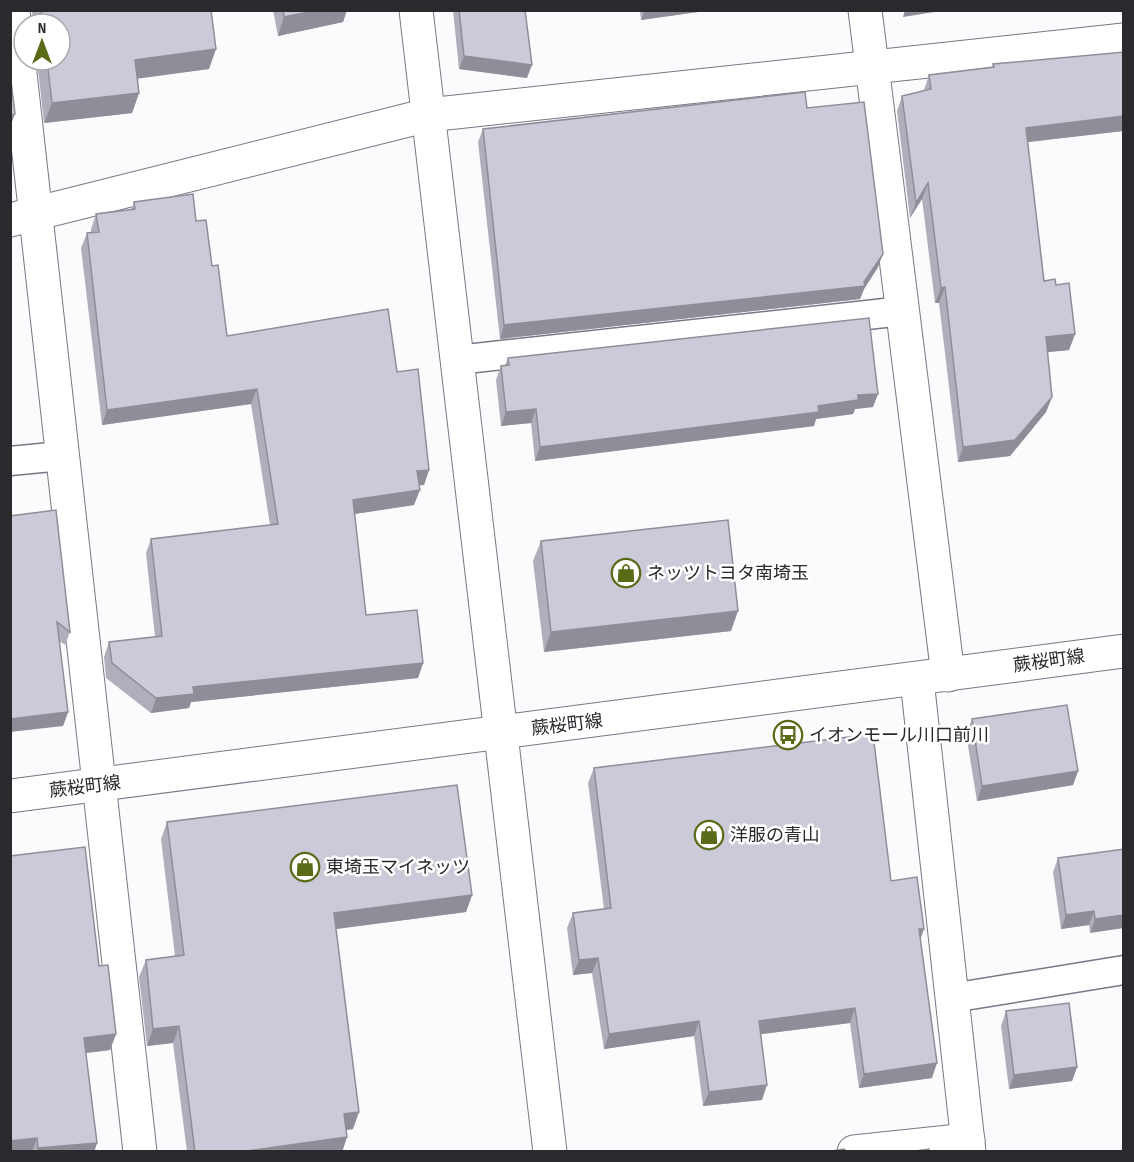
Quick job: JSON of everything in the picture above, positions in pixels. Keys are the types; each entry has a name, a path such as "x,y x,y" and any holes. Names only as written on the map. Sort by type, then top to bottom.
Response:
{"street":[{"path":"13,10 23,217 62,456 140,1152"},
{"path":"416,10 550,1152"},
{"path":"854,1152 968,1146 952,998 933,677 903,311 865,10"},
{"path":"23,217 428,116 1124,40"},
{"name":"蕨桜町線","path":"10,796 1124,651"}],"lane":[{"path":"457,360 903,311"},
{"path":"10,461 62,456"},
{"path":"952,998 1124,970"}],"building":[{"path":"41,10 211,10 216,49 135,60 139,93 52,103 48,72 72,72 72,12 41,12"},
{"path":"283,10 318,10 284,17"},
{"path":"459,10 525,10 532,65 464,56"},
{"path":"1124,52 1124,116 1026,128 1044,281 1055,279 1056,285 1069,283 1075,334 1046,337 1052,397 1015,440 963,447 945,287 941,288 928,183 916,203 902,96 931,89 929,75 994,67 993,64"},
{"path":"10,73 15,114 10,115"},
{"path":"805,92 807,108 864,102 883,254 864,282 865,286 504,325 483,129"},
{"path":"193,194 196,221 206,220 212,266 218,265 227,336 388,309 397,372 418,369 429,470 417,471 420,490 353,500 366,615 417,610 423,663 193,687 194,694 156,698 112,663 109,642 162,636 151,539 278,524 257,389 107,410 87,233 99,232 96,214 135,209 134,202"},
{"path":"869,318 878,394 858,395 858,400 818,406 819,412 540,447 536,409 506,412 501,366 509,365 508,358"},
{"path":"56,510 70,632 57,622 68,712 10,719 10,516"},
{"path":"728,520 738,611 551,632 541,541"},
{"path":"1067,705 1078,771 982,786 972,719"},
{"path":"873,734 891,881 917,877 924,929 919,929 937,1063 864,1074 855,1008 759,1021 767,1085 709,1092 699,1021 609,1034 598,958 579,960 573,913 611,908 594,768"},
{"path":"457,785 472,895 334,913 359,1112 344,1114 347,1137 239,1152 195,1152 179,1026 153,1029 146,960 184,955 167,822"},
{"path":"85,847 99,966 108,965 116,1034 84,1038 97,1143 38,1148 37,1138 10,1141 10,856"},
{"path":"1124,849 1124,915 1095,919 1094,911 1066,915 1058,858"},
{"path":"1069,1003 1077,1067 1014,1075 1006,1011"},
{"path":"844,1149 847,1152 826,1152"},
{"path":"929,1149 929,1152 908,1152"}],"place":[{"name":"ネッツトヨタ南埼玉","path":"626,573"},
{"name":"イオンモール川口前川","path":"788,735"},
{"name":"洋服の青山","path":"709,835"},
{"name":"東埼玉マイネッツ","path":"305,867"}]}
